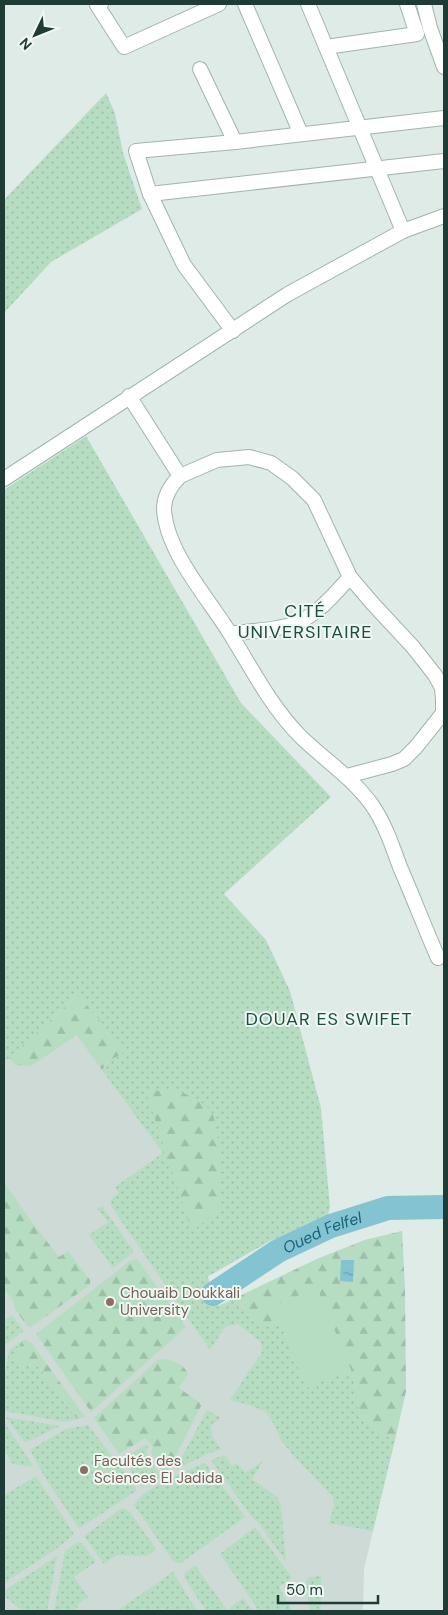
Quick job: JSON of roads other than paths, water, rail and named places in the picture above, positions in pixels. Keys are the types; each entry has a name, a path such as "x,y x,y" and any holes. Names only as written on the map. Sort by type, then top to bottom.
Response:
{"street":[{"path":"100,4 97,5 124,46 219,4"},
{"path":"245,4 301,134"},
{"path":"308,4 402,231"},
{"path":"326,47 417,34 407,4"},
{"path":"424,4 430,28 444,67"},
{"path":"200,69 235,142"},
{"path":"233,331 184,265 150,194 136,151 235,142 444,118"},
{"path":"150,194 444,161"},
{"path":"4,479 288,294 402,231 444,216"},
{"path":"129,396 180,476"},
{"path":"347,776 392,764 404,759 416,748 443,713 442,688 435,675 413,647 350,577 314,500 292,478 271,463 249,457 217,460 180,476 171,484 164,508 173,542 193,579 231,634 259,683 275,706 299,734 347,776 371,804 385,826 438,958"},
{"path":"231,634 295,624 312,615 350,577"}],"water":[{"path":"341,1260 354,1260 353,1282 340,1281"}],"waterway":[{"name":"Oued Felfel","path":"213,1294 278,1251 331,1226 388,1208 444,1207"}],"place":[{"name":"Chouaib Doukkali University","path":"110,1302"},
{"name":"Facultés des Sciences El Jadida","path":"84,1470"}],"district":[{"name":"CITÉ UNIVERSITAIRE","path":"305,621"},
{"name":"DOUAR ES SWIFET","path":"329,1019"}]}
